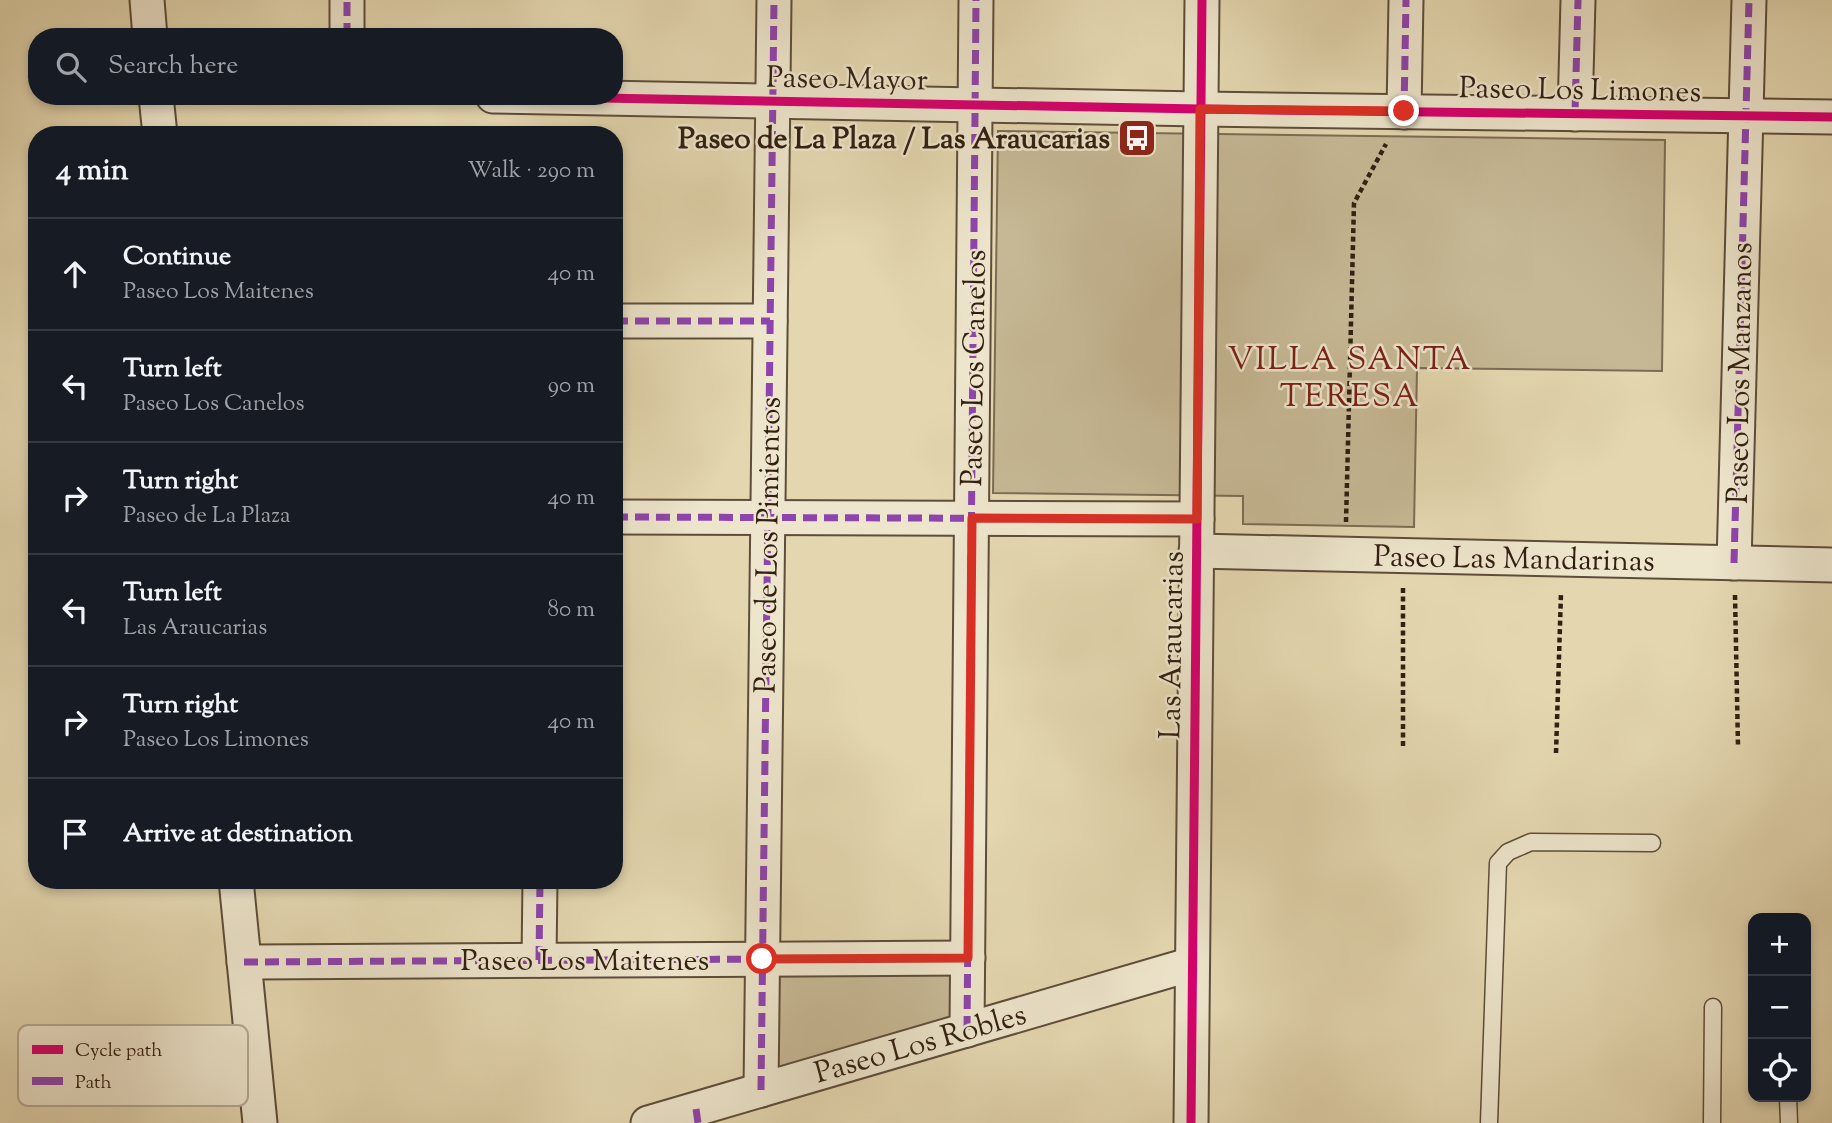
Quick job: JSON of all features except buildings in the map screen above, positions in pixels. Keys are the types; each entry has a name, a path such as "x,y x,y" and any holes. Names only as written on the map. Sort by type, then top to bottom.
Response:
{"street":[{"path":"146,0 149,28"},
{"path":"347,0 347,28"},
{"name":"Paseo de Los Pimientos","path":"761,1090 774,0"},
{"name":"Paseo Los Canelos","path":"967,1030 976,0"},
{"name":"Las Araucarias","path":"1191,1123 1202,0"},
{"path":"1404,111 1406,0"},
{"path":"1575,114 1578,0"},
{"name":"Paseo Los Manzanos","path":"1734,563 1749,0"},
{"name":"Paseo Mayor","path":"623,98 1200,109"},
{"path":"157,105 159,126"},
{"name":"Paseo Los Limones","path":"1200,109 1832,117"},
{"path":"623,321 770,321"},
{"path":"623,517 1197,519"},
{"name":"Paseo Las Mandarinas","path":"1196,551 1832,565"},
{"path":"237,889 260,1123"},
{"path":"540,889 540,960"},
{"name":"Paseo Los Maitenes","path":"244,962 968,958"},
{"name":"Paseo Los Robles","path":"648,1123 697,1116 761,1090 1192,964"}],"lane":[{"path":"1489,1123 1495,888 1498,863 1508,852 1531,842 1653,843"},
{"path":"1712,1123 1713,1007"},
{"path":"1788,1102 1789,1123"}],"path":[{"path":"1345,555 1354,203 1404,111"},
{"path":"1403,556 1403,746"},
{"path":"1556,753 1562,559"},
{"path":"1734,563 1738,746"}],"shaded area":[{"path":"998,131 1665,140 1662,371 1417,368 1414,527 1243,524 1243,496 993,493"},
{"path":"958,965 957,1015 780,1070 774,1059 773,969"}],"marked path":[{"path":"347,0 347,28"},
{"path":"761,1090 774,0"},
{"path":"967,1030 976,0"},
{"path":"1404,112 1406,0"},
{"path":"1575,114 1578,0"},
{"path":"1734,563 1749,0"},
{"path":"623,321 770,321"},
{"path":"623,517 1197,519"},
{"path":"539,960 540,889"},
{"path":"244,962 968,958"},
{"path":"696,1109 698,1123"}],"cycle path":[{"path":"1191,1123 1202,0"},
{"path":"623,98 1832,117"}],"place":[{"name":"Paseo de La Plaza / Las Araucarias","path":"1137,138"}],"district":[{"name":"VILLA SANTA TERESA","path":"1350,376"}],"route":[{"path":"762,959 968,958 972,518 1197,519 1200,109 1404,111"}]}
